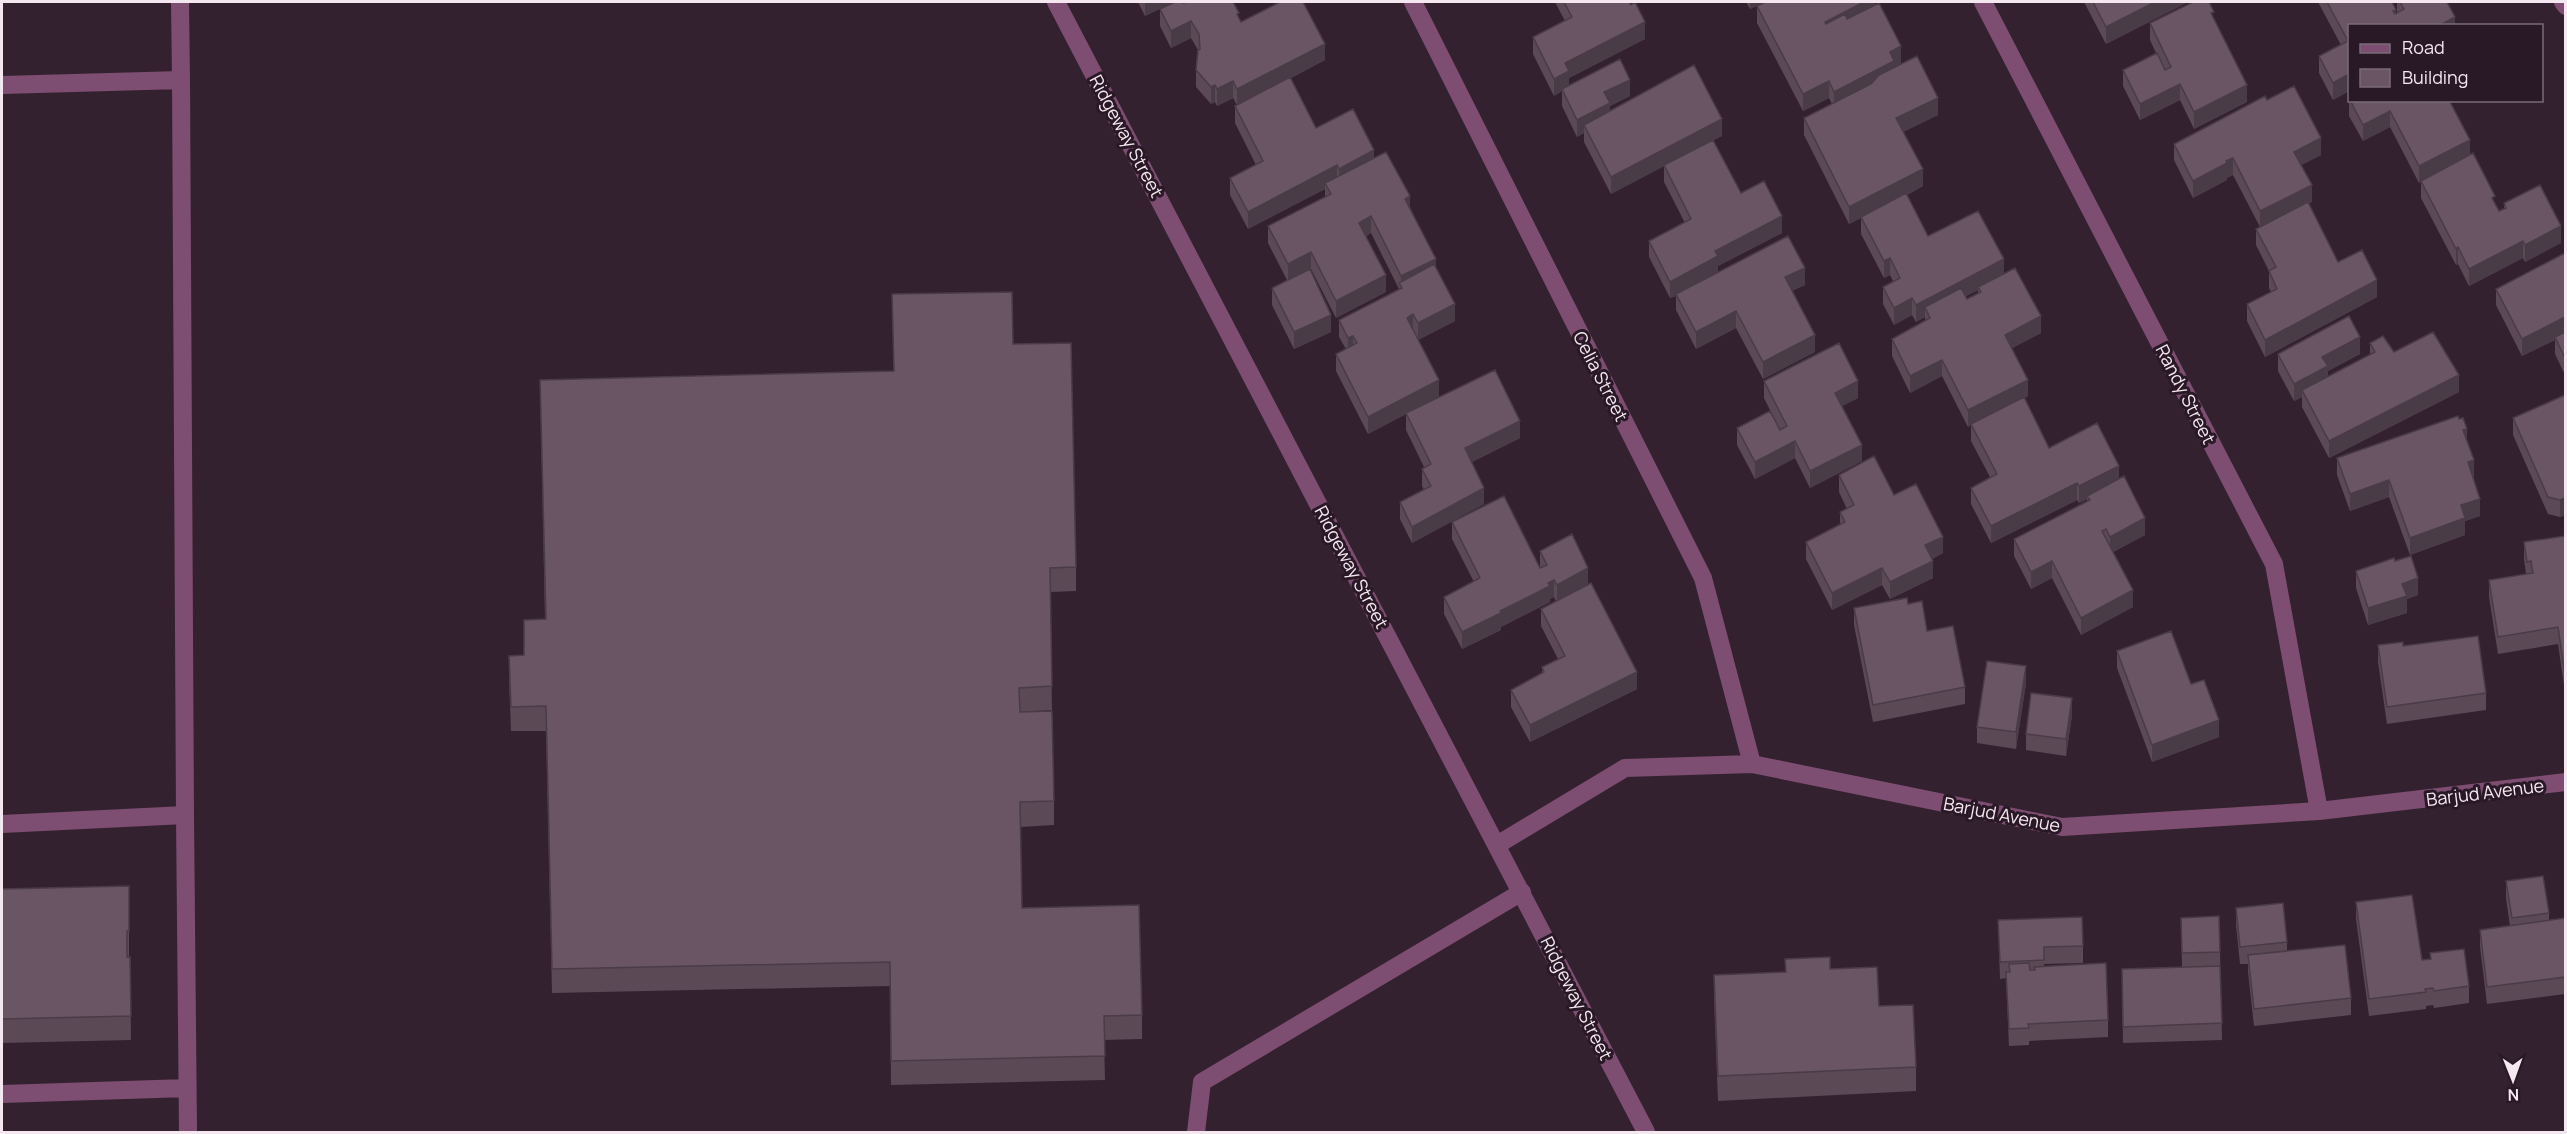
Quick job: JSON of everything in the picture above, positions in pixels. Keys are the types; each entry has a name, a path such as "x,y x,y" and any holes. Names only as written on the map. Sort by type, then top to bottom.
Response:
{"street":[{"path":"180,2 188,1132"},
{"name":"Ridgeway Street","path":"1056,2 1646,1132"},
{"name":"Celia Street","path":"1413,2 1703,578 1752,764"},
{"name":"Randy Street","path":"1983,2 2274,564 2319,811"},
{"path":"2563,2 2565,6"},
{"path":"2,85 181,80"},
{"name":"Barjud Avenue","path":"1497,845 1625,768 1752,764 2062,827 2319,811 2565,782"},
{"path":"2,824 184,815"},
{"path":"1196,1132 1202,1082 1522,892"},
{"path":"2,1094 187,1088"}],"building":[{"path":"1175,2 1233,2 1241,22 1280,2 1303,2 1325,44 1237,89 1233,81 1217,89 1215,85 1211,87 1196,70 1200,49 1199,34 1191,21 1171,31 1160,9"},
{"path":"1564,2 1629,2 1631,5 1635,2 1645,22 1565,63 1569,71 1554,79 1533,37 1572,17"},
{"path":"1765,2 1864,2 1825,22 1826,24 1845,14 1847,19 1879,3 1901,46 1890,52 1894,61 1834,92 1829,81 1803,94 1757,6"},
{"path":"2093,2 2155,2 2106,27"},
{"path":"2193,2 2209,2 2214,12 2211,13 2247,85 2194,112 2180,84 2140,104 2123,70 2157,53 2165,70 2171,67 2150,23"},
{"path":"2327,2 2392,2 2396,10 2393,11 2395,14 2404,9 2400,2 2447,2 2455,17 2442,24 2348,24 2348,41"},
{"path":"2348,41 2348,75 2333,83 2319,56"},
{"path":"1917,56 1938,98 1896,118 1923,169 1849,207 1804,118 1871,84 1879,75"},
{"path":"1620,59 1630,80 1604,92 1610,103 1577,120 1562,89"},
{"path":"1694,65 1722,119 1611,177 1584,125"},
{"path":"1290,77 1316,128 1353,109 1374,150 1339,169 1337,165 1248,212 1230,178 1263,161 1235,106"},
{"path":"2294,86 2321,138 2294,152 2312,185 2260,211 2233,158 2193,181 2174,144 2265,96 2267,100"},
{"path":"2351,102 2450,102 2470,140 2419,166 2390,111 2363,125"},
{"path":"1713,140 1741,193 1764,181 1782,216 1715,251 1718,256 1670,282 1649,241 1691,219 1664,165"},
{"path":"1386,152 1410,196 1405,199 1436,259 1401,276 1371,216 1359,223 1386,275 1336,301 1311,252 1288,264 1268,226 1331,194 1325,183"},
{"path":"2473,153 2495,196 2492,198 2499,211 2506,208 2504,203 2540,185 2561,226 2525,245 2523,241 2469,269 2458,247 2456,249 2421,181"},
{"path":"1906,193 1928,236 1978,211 2004,259 1916,305 1912,298 1894,308 1883,287 1900,278 1890,258 1884,261 1861,217"},
{"path":"2308,202 2338,262 2362,250 2377,280 2265,340 2247,304 2277,289 2269,271 2276,267 2256,229"},
{"path":"1788,236 1805,268 1785,277 1815,335 1763,362 1736,311 1696,332 1676,294"},
{"path":"2565,253 2565,317 2522,339 2496,289"},
{"path":"1434,264 1455,304 1418,323 1413,314 1407,318 1439,380 1368,417 1336,354 1357,343 1353,336 1348,338 1339,320 1402,288 1399,283"},
{"path":"2015,268 2041,316 2005,335 2028,380 1968,410 1942,360 1910,376 1892,339 1930,318 1925,307 1961,288 1967,299 1981,292 1978,287"},
{"path":"1310,269 1331,315 1294,332 1272,288"},
{"path":"1012,292 1013,344 1071,343 1076,567 1050,568 1052,686 1019,688 1020,712 1052,711 1054,801 1020,802 1022,908 1139,905 1142,1015 1104,1016 1105,1056 891,1061 890,962 552,969 546,706 511,707 509,656 524,655 524,620 546,619 540,380 894,371 892,294"},
{"path":"2349,316 2360,337 2322,357 2328,366 2294,384 2278,354"},
{"path":"2433,332 2459,375 2329,441 2302,390 2375,352 2370,343 2383,336 2394,352"},
{"path":"2565,332 2565,358 2555,337"},
{"path":"1839,343 1858,381 1835,393 1862,445 1810,471 1795,441 1755,462 1737,428 1770,411 1780,430 1787,426 1764,381"},
{"path":"1495,370 1520,421 1465,448 1484,488 1412,527 1400,502 1431,486 1422,469 1431,464 1406,413"},
{"path":"2565,395 2565,498 2560,500 2548,497 2513,418"},
{"path":"2024,397 2049,448 2097,423 2119,466 2079,486 2077,483 1991,526 1971,488 1997,474 1971,424"},
{"path":"2458,416 2459,419 2463,418 2467,429 2463,430 2474,460 2468,462 2480,499 2461,505 2465,518 2410,538 2389,480 2350,494 2337,458"},
{"path":"1874,456 1894,495 1916,484 1943,537 1925,545 1933,561 1890,582 1882,568 1832,593 1806,542 1845,522 1840,512 1854,505 1839,475"},
{"path":"2124,476 2145,518 2110,537 2106,529 2102,531 2133,590 2081,618 2052,561 2031,572 2014,539 2090,500 2087,496"},
{"path":"1504,496 1540,568 1547,565 1540,551 1572,534 1588,568 1557,585 1554,580 1548,583 1550,586 1462,632 1444,597 1480,578 1452,522"},
{"path":"2565,536 2565,675 2558,627 2498,637 2489,580 2533,573 2531,561 2527,562 2524,542"},
{"path":"2411,556 2418,578 2402,584 2407,596 2368,608 2356,571 2394,558 2395,561"},
{"path":"1591,583 1637,672 1530,725 1511,690 1544,672 1542,667 1565,656 1541,609"},
{"path":"1907,598 1908,604 1922,601 1927,631 1953,626 1965,687 1873,705 1854,608"},
{"path":"2171,631 2191,684 2204,680 2219,720 2152,745 2117,651"},
{"path":"2478,636 2486,693 2387,707 2378,645 2403,642 2403,646"},
{"path":"1987,661 2026,666 2016,732 1977,727"},
{"path":"2031,693 2072,698 2066,739 2026,734"},
{"path":"2543,876 2549,913 2512,918 2506,881"},
{"path":"129,886 127,957 130,957 131,1016 2,1019 2,889"},
{"path":"2412,895 2422,960 2431,959 2430,953 2464,949 2469,986 2434,991 2433,988 2425,989 2426,992 2369,999 2356,902"},
{"path":"2283,903 2287,942 2240,947 2236,908"},
{"path":"2219,916 2220,952 2182,953 2181,918"},
{"path":"2082,917 2083,946 2044,947 2044,960 2000,962 1998,920"},
{"path":"2565,918 2565,977 2487,987 2480,930"},
{"path":"2345,945 2351,998 2254,1009 2248,955"},
{"path":"1830,957 1830,969 1877,967 1879,1006 1913,1005 1916,1067 1718,1076 1714,975 1786,972 1785,959"},
{"path":"2029,963 2030,970 2035,970 2034,967 2106,963 2108,1020 2028,1024 2029,1028 2009,1029 2006,972 2010,972 2009,964"},
{"path":"2220,966 2222,1023 2123,1027 2122,969"}]}
